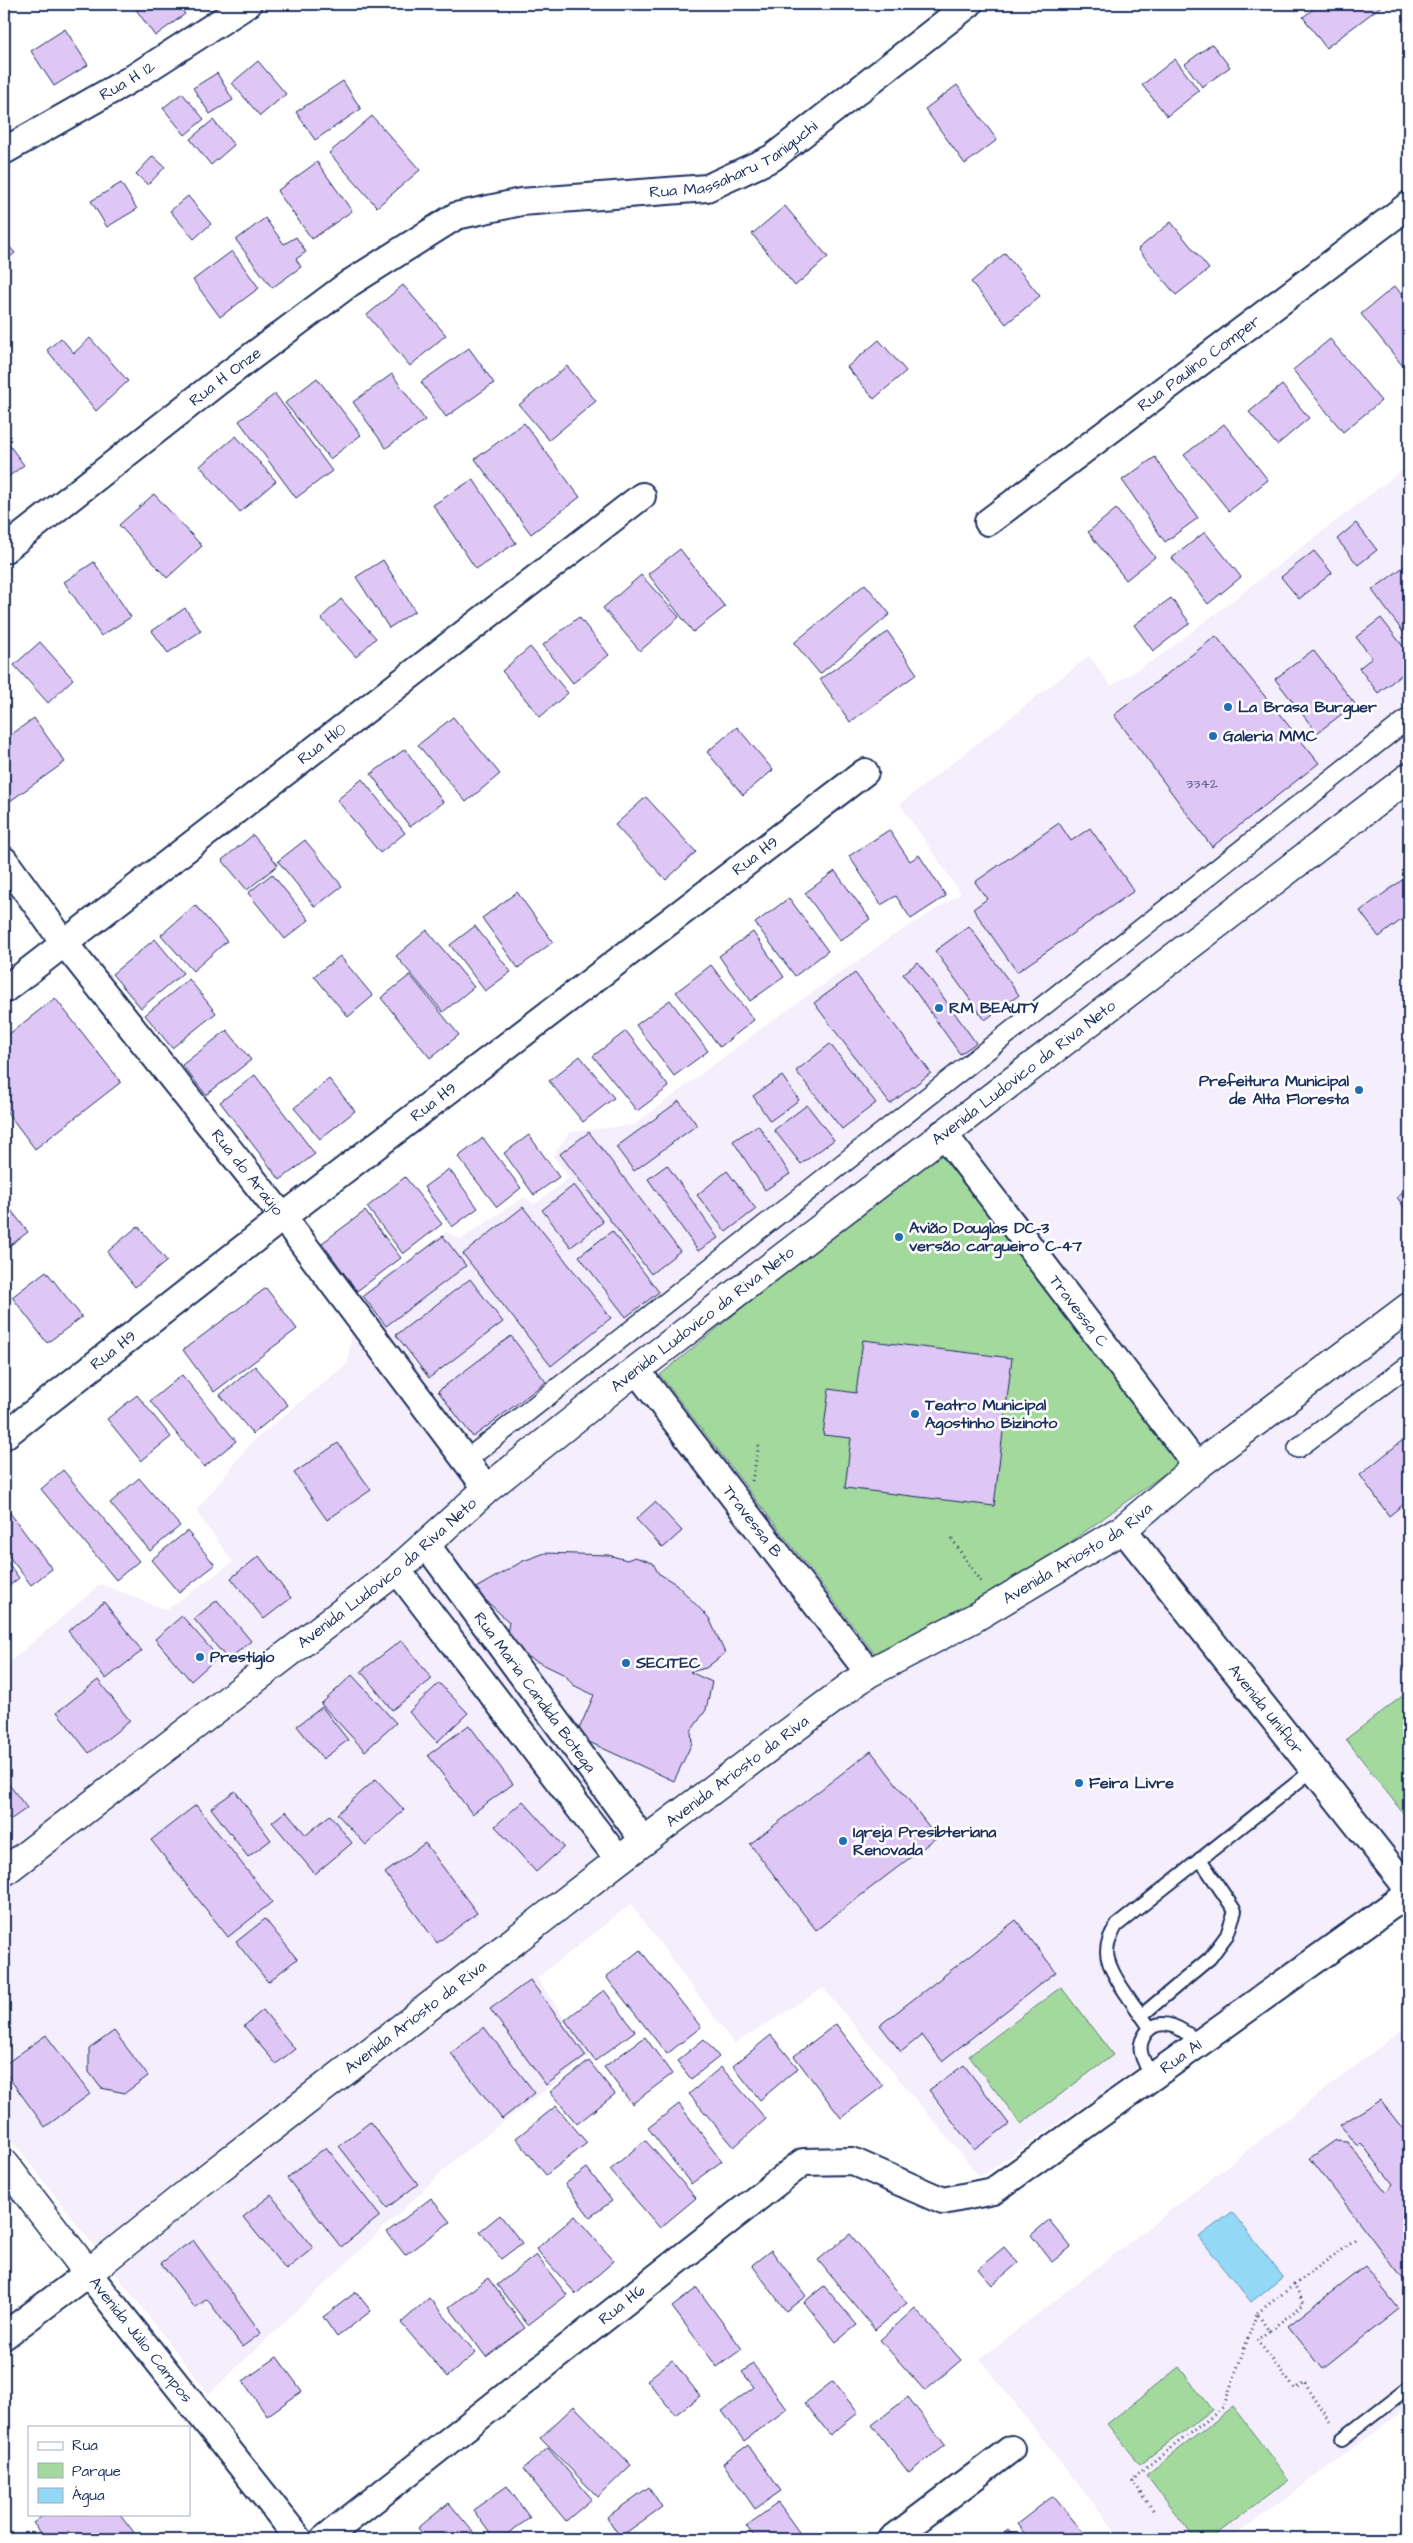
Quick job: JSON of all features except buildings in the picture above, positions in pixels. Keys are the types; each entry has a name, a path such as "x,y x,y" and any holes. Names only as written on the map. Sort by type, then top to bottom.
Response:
{"street":[{"name":"Rua H 12","path":"4,151 132,78 248,4"},
{"name":"Rua Massaharu Taniguchi","path":"456,216 521,202 707,188 772,158 969,4"},
{"name":"Rua Paulino Comper","path":"988,522 1409,205"},
{"name":"Rua H Onze","path":"4,550 219,381 350,283 456,216"},
{"name":"Rua H10","path":"4,990 642,496"},
{"path":"465,1460 1409,718"},
{"name":"Rua H9","path":"4,1436 283,1217 865,772"},
{"name":"Avenida Ludovico da Riva Neto","path":"4,1872 397,1570 487,1490 636,1370 1409,777"},
{"name":"Rua do Araújo","path":"4,860 65,944 283,1217 487,1490"},
{"name":"Travessa C","path":"943,1134 1196,1466"},
{"name":"Avenida Ariosto da Riva","path":"88,2273 203,2181 619,1860 869,1673 995,1606 1123,1529 1196,1466 1409,1307"},
{"path":"1298,1448 1409,1365"},
{"name":"Travessa B","path":"636,1370 869,1673"},
{"name":"Avenida Uniflor","path":"1123,1529 1409,1891"},
{"name":"Rua Maria Candida Botega","path":"426,1544 644,1841"},
{"name":"Rua Maria Candida Botega","path":"397,1570 619,1860"},
{"path":"519,1730 548,1710"},
{"name":"Rua A1","path":"943,2201 994,2191 1409,1891"},
{"name":"Rua H6","path":"324,2539 803,2162 852,2162 943,2201"},
{"name":"Avenida Júlio Campos","path":"4,2163 88,2273 299,2539"},
{"path":"4,2336 88,2273"},
{"path":"892,2539 1010,2449"}],"lane":[{"path":"1150,2028 1111,1969 1106,1952 1109,1938 1116,1926 1314,1769"},
{"path":"1142,2015 1210,1958 1228,1935 1235,1911 1200,1859"},
{"path":"1153,2077 1141,2054 1141,2040 1150,2028 1163,2024 1183,2029 1200,2043"},
{"path":"1342,2439 1409,2387"}],"path":[{"path":"734,1497 752,1487 759,1445"},
{"path":"952,1539 995,1606"},
{"path":"1153,2510 1133,2481 1137,2474 1223,2408 1257,2313 1357,2238"},
{"path":"1294,2285 1304,2304 1257,2340 1295,2389 1304,2382 1342,2439"},
{"path":"1257,2313 1269,2331"}],"shaded area":[{"path":"1409,465 1409,1881 980,2177 823,1988 734,2044 631,1904 537,1978 590,2056 459,2156 209,2394 4,2130 4,1667 101,1584 166,1610 233,1562 196,1511 251,1443 348,1363 355,1298 446,1232 461,1239 524,1197 535,1204 569,1178 553,1156 570,1132 634,1125 769,1023 890,938 961,894 900,804 1089,656 1111,686 1160,656"},
{"path":"1409,2024 1409,2407 1230,2539 1121,2539 980,2359"}],"green space":[{"path":"936,1149 1182,1461 1057,1552 975,1604 875,1654 660,1375"},
{"path":"1409,1691 1409,1821 1346,1739"},
{"path":"1061,1987 1113,2055 1021,2124 969,2056"},
{"path":"1179,2367 1212,2410 1140,2464 1107,2424"},
{"path":"1233,2407 1289,2480 1210,2539 1195,2539 1146,2475"}],"water":[{"path":"1232,2212 1283,2277 1251,2302 1199,2237"}],"place":[{"name":"La Brasa Burguer","path":"1228,707"},
{"name":"Galeria MMC","path":"1213,736"},
{"name":"RM BEAUTY","path":"939,1008"},
{"name":"Prefeitura Municipal de Alta Floresta","path":"1359,1090"},
{"name":"Avião Douglas DC-3 versão cargueiro C-47","path":"899,1237"},
{"name":"Teatro Municipal Agostinho Bizinoto","path":"915,1414"},
{"name":"Prestígio","path":"200,1657"},
{"name":"SECITEC","path":"626,1663"},
{"name":"Feira Livre","path":"1079,1783"},
{"name":"Igreja Presibteriana Renovada","path":"843,1841"}]}
